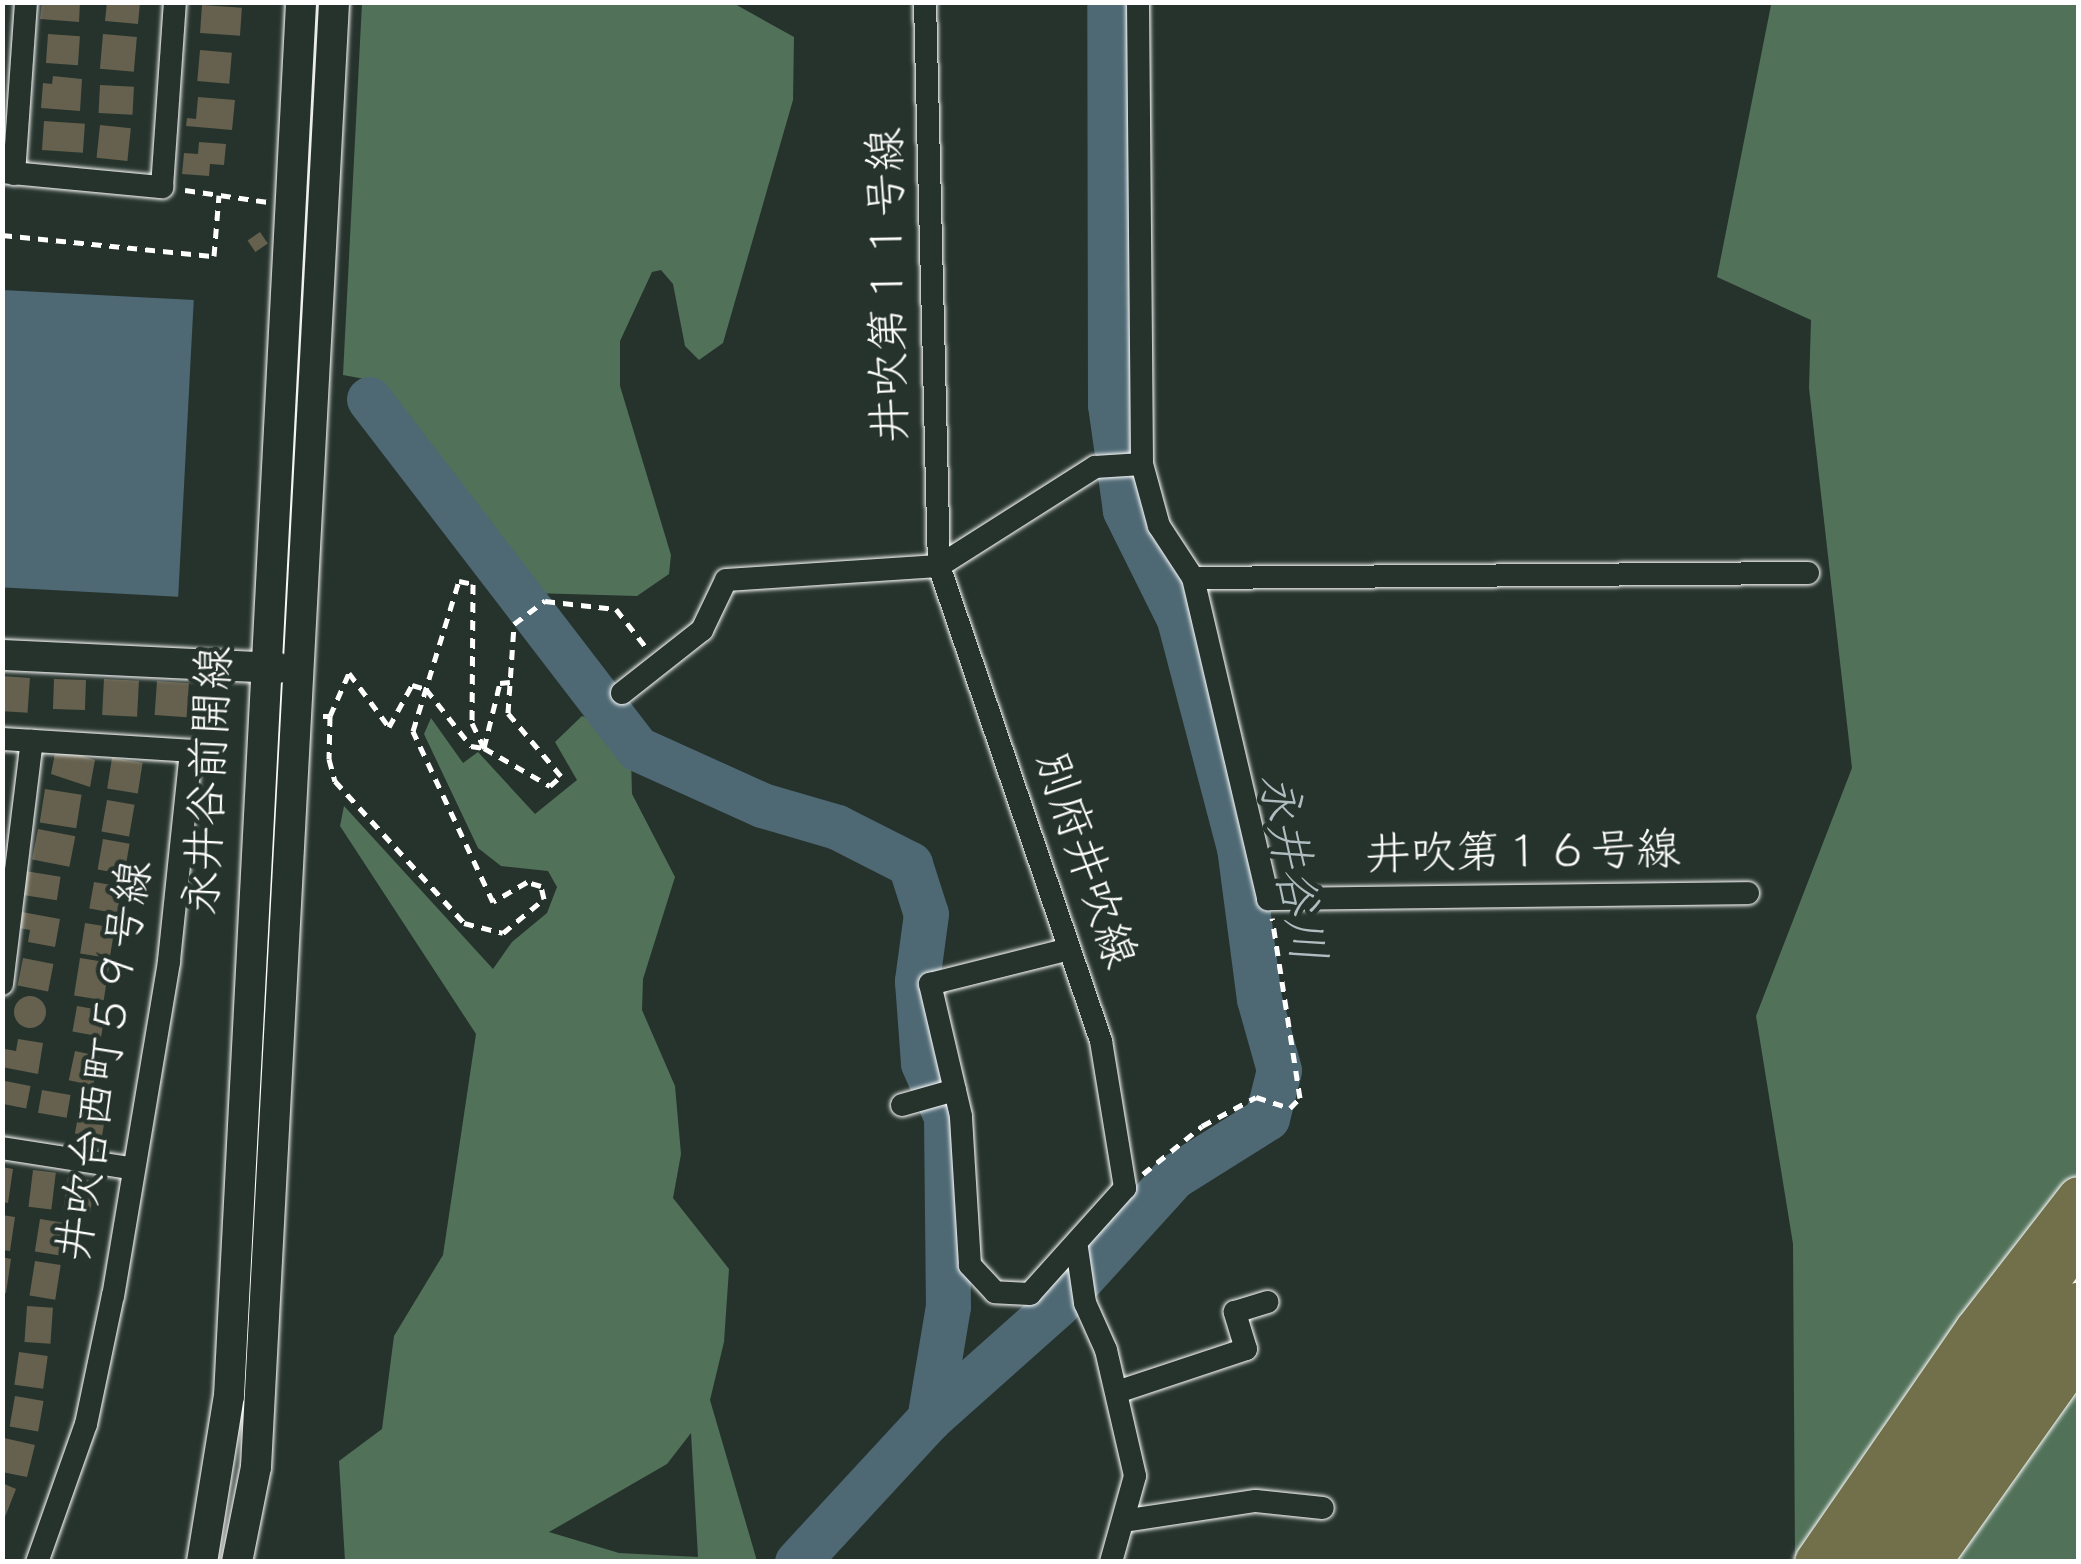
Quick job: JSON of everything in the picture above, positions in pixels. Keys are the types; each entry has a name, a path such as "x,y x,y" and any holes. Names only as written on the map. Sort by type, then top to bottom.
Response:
{"highway":[{"path":"1815,1562 1975,1330 2078,1197"},
{"path":"1850,1562 2078,1241"},
{"path":"1894,1561 2078,1304"},
{"path":"1931,1562 2078,1354"}],"street":[{"path":"26,2 8,173 162,187 175,2"},
{"name":"永井谷前開線","path":"202,1562 228,1396 262,668 301,2"},
{"name":"永井谷前開線","path":"237,1562 256,1468 315,716 302,668 334,2"},
{"name":"井吹第１１号線","path":"925,2 939,566"},
{"path":"1138,2 1137,464 1159,526 1193,578 1268,899"},
{"path":"622,692 702,630 726,580 939,566 1096,466 1137,464"},
{"name":"別府井吹線","path":"939,566 1101,1040 1125,1188"},
{"path":"1193,578 1808,573"},
{"path":"2,655 302,668"},
{"name":"井吹台西町５９号線","path":"2,739 191,751 169,962 86,1424 37,1562"},
{"path":"2,984 32,741"},
{"name":"井吹第１６号線","path":"1268,899 1748,893"},
{"path":"1069,949 930,984 942,1094 970,1265 996,1292 1030,1294 1077,1248 1125,1188"},
{"path":"902,1106 942,1094"},
{"path":"2,1148 130,1168"},
{"path":"1077,1248 1085,1303 1117,1392 1134,1476 1123,1521 1120,1557"},
{"path":"1117,1392 1246,1349 1235,1312 1268,1302"},
{"path":"1123,1521 1256,1501 1323,1508"}],"path":[{"path":"162,187 289,206"},
{"path":"2,235 214,256 220,196"},
{"path":"484,748 472,723 474,584 459,581 426,688 413,731 493,902 527,882 541,886 544,899 503,933 464,924 335,781 315,716 349,673 389,727 412,684 426,688 471,746 484,748 550,786 561,776 508,713 514,624 545,602 616,609 658,664"},
{"path":"484,748 500,683 510,682"},
{"path":"1125,1188 1202,1126 1256,1097 1290,1108 1302,1082 1268,899"}],"green space":[{"path":"362,3 733,3 794,37 793,100 723,343 699,360 685,346 673,284 661,270 652,272 620,341 620,386 671,555 669,574 637,596 531,593 370,380 343,375"},
{"path":"2078,3 2078,1561 1795,1561 1793,1244 1756,1016 1852,768 1809,388 1811,320 1717,277 1771,5"},
{"path":"582,716 599,722 631,757 632,794 675,877 643,979 642,1010 675,1086 681,1154 673,1198 729,1269 724,1342 710,1400 757,1561 345,1561 339,1461 382,1429 394,1336 443,1255 476,1034 340,826 344,806 493,969 512,942 547,913 557,887 548,871 501,866 478,848 424,734 431,718 463,763 478,752 535,814 577,780 555,742","holes":["691,1433 698,1557 619,1553 549,1532 667,1464"]}],"water":[{"path":"2,290 194,300 178,597 2,587"}],"building":[{"path":"42,2 80,2 79,22 40,19"},
{"path":"107,2 140,2 138,24 105,21"},
{"path":"202,5 242,8 240,36 200,33"},
{"path":"48,34 80,36 78,65 46,63"},
{"path":"103,34 137,37 134,72 100,69"},
{"path":"200,50 232,53 229,84 197,81"},
{"path":"53,76 82,79 80,111 41,108 43,83 52,84"},
{"path":"100,85 134,87 132,115 99,113"},
{"path":"198,97 235,100 232,130 186,126 187,118 196,119"},
{"path":"44,121 85,124 83,153 42,150"},
{"path":"100,125 131,128 127,161 97,158"},
{"path":"199,142 226,144 224,165 210,164 209,176 182,174 184,153 198,154"},
{"path":"260,232 268,244 255,252 248,240"},
{"path":"2,676 30,678 27,713 2,711"},
{"path":"54,679 86,680 85,710 53,709"},
{"path":"104,679 139,681 137,717 102,715"},
{"path":"157,681 189,683 187,717 155,715"},
{"path":"56,748 95,760 90,787 51,774"},
{"path":"112,758 143,763 138,793 107,789"},
{"path":"45,789 82,795 76,828 40,823"},
{"path":"107,800 135,805 129,836 101,832"},
{"path":"38,829 75,836 69,867 32,859"},
{"path":"103,839 130,844 124,874 98,870"},
{"path":"25,871 61,877 57,900 21,895"},
{"path":"94,882 122,887 117,913 89,909"},
{"path":"22,912 60,919 55,947 28,942 30,930 19,928"},
{"path":"85,923 115,928 110,958 80,954"},
{"path":"23,958 53,964 48,991 18,985"},
{"path":"80,958 110,963 104,1000 74,996"},
{"path":"30,996 41,1001 46,1012 41,1023 30,1028 19,1023 14,1012 19,1001"},
{"path":"77,1006 106,1011 101,1037 72,1032"},
{"path":"18,1039 43,1043 38,1074 2,1067 5,1049 16,1051"},
{"path":"75,1051 99,1056 93,1086 69,1080"},
{"path":"5,1081 31,1086 26,1109 2,1104"},
{"path":"42,1090 71,1095 67,1118 38,1113"},
{"path":"80,1105 107,1110 102,1138 75,1134"},
{"path":"2,1167 13,1169 8,1203 2,1202"},
{"path":"33,1170 56,1173 51,1210 28,1207"},
{"path":"68,1177 95,1181 90,1212 64,1209"},
{"path":"2,1215 15,1217 10,1251 2,1250"},
{"path":"40,1219 64,1223 59,1255 35,1252"},
{"path":"2,1257 11,1259 6,1293 2,1293"},
{"path":"35,1261 61,1265 55,1300 30,1296"},
{"path":"27,1306 53,1308 50,1344 24,1342"},
{"path":"19,1352 48,1356 43,1389 14,1385"},
{"path":"15,1396 44,1401 38,1432 10,1427"},
{"path":"4,1438 35,1445 27,1477 2,1472"},
{"path":"2,1483 16,1489 3,1522 2,1522"}],"waterway":[{"name":"永井谷川","path":"797,1562 929,1419 1058,1304 1173,1177 1267,1118 1279,1070 1259,999 1239,848 1179,619 1125,510 1110,405 1109,2"},
{"path":"369,399 638,749 762,805 837,827 910,864 926,914 917,981 923,1063 946,1117 948,1306 929,1419"}]}
